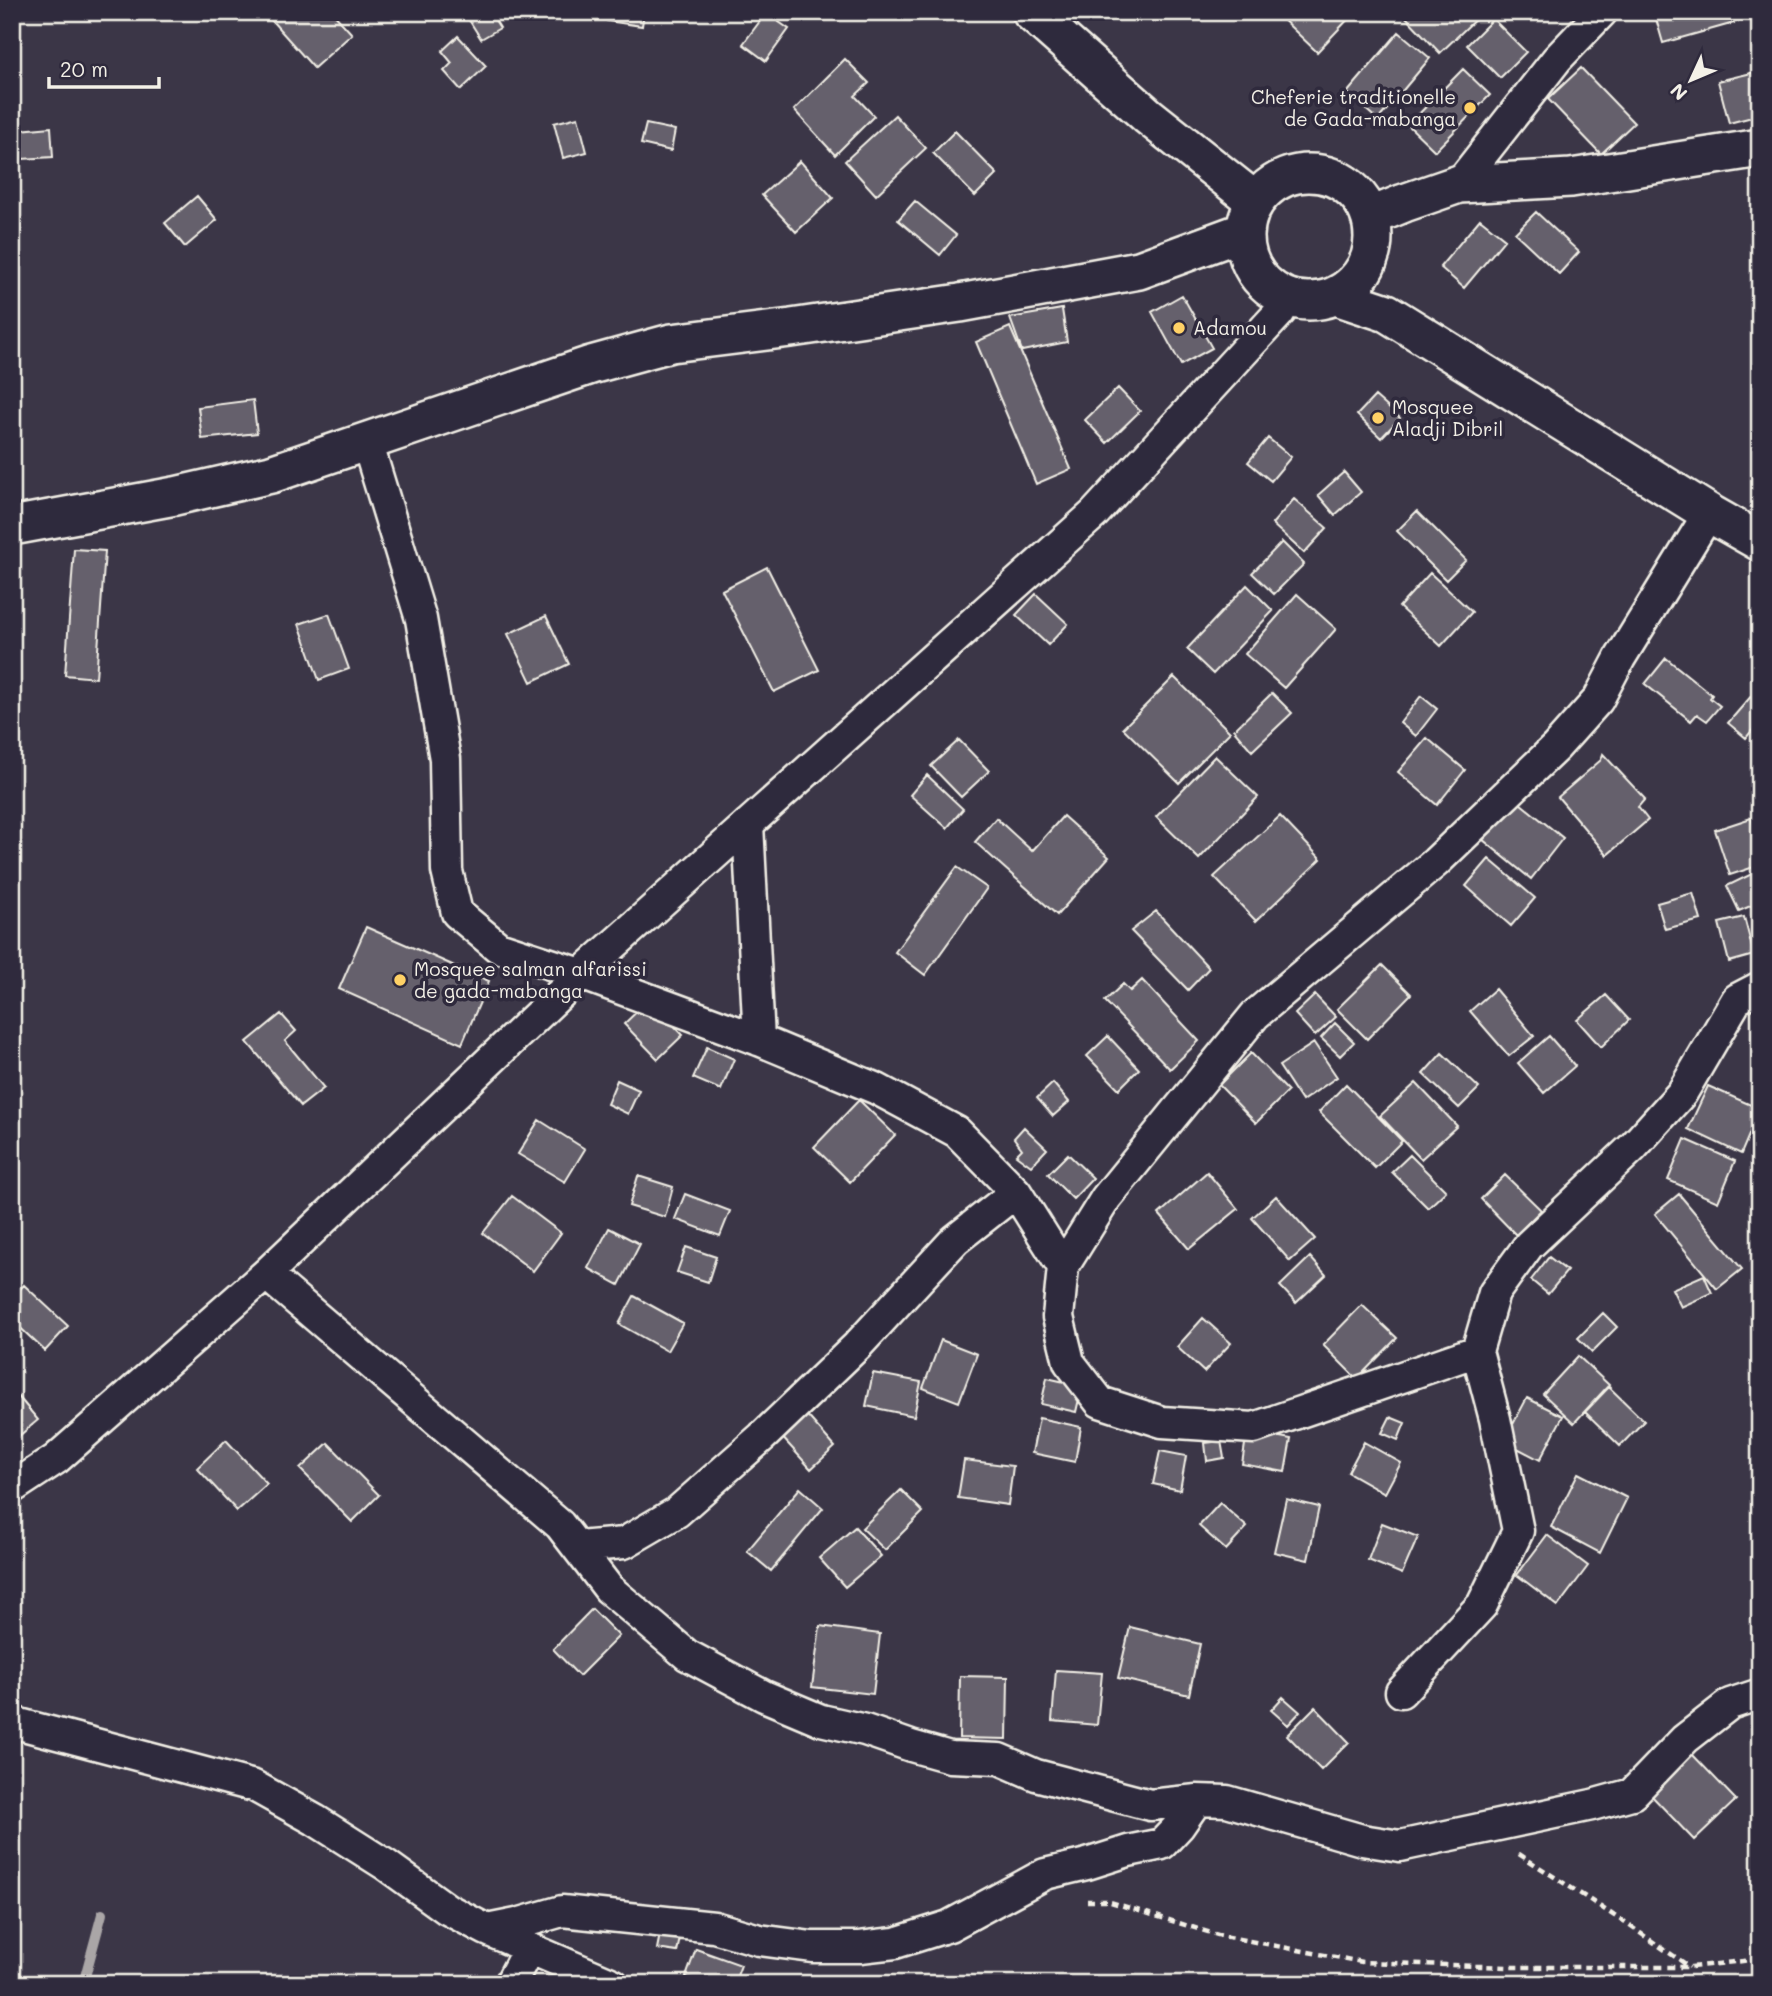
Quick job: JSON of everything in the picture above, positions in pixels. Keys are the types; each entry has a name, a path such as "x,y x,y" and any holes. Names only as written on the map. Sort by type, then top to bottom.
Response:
{"street":[{"path":"1031,12 1149,116 1255,201"},
{"path":"1459,184 1548,69 1602,12"},
{"path":"1371,219 1404,203 1459,184 1571,178 1760,148"},
{"path":"1300,173 1318,173 1337,178 1352,189 1371,219 1374,238 1363,273 1351,287 1318,302 1299,301 1282,296 1266,285 1247,255 1244,236 1247,218 1255,201 1267,187 1300,173"},
{"path":"12,527 175,496 271,474 591,365 671,343 960,303 1139,270 1234,235 1244,236"},
{"path":"12,1488 56,1459 266,1274 581,974 1094,514 1280,312 1282,296"},
{"path":"1336,296 1387,313 1760,542"},
{"path":"367,442 421,619 445,759 447,871 457,913 498,947 581,974 759,1040 877,1089 957,1132 1016,1192 1063,1267"},
{"path":"1477,1352 1254,1428 1162,1422 1100,1402 1069,1362 1058,1317 1063,1267 1106,1198 1255,1015 1436,862 1556,747 1598,700 1620,658 1709,513"},
{"path":"748,824 759,1040"},
{"path":"1401,1692 1482,1605 1518,1531 1495,1419 1477,1352 1494,1293 1529,1245 1633,1147 1682,1093 1737,999 1760,987"},
{"path":"578,1547 624,1543 677,1512 762,1437 857,1346 955,1240 1016,1192"},
{"path":"266,1274 560,1525 609,1588 687,1655 764,1696 821,1720 865,1730 950,1757 999,1759 1036,1775 1150,1805 1197,1800 1227,1801 1362,1840 1400,1846 1632,1794 1685,1739 1730,1704 1760,1694"},
{"path":"12,1722 254,1786 315,1820 386,1865 447,1909 486,1930 613,1984"},
{"path":"486,1930 562,1911 714,1927 759,1940 812,1947 860,1947 895,1943 949,1926 1045,1874 1162,1844 1197,1800"},
{"path":"510,1984 528,1948"}],"path":[{"path":"1479,1830 1628,1923 1691,1967"},
{"path":"1080,1901 1107,1901 1218,1935 1362,1962 1508,1967 1691,1967 1760,1959"}],"building":[{"path":"264,12 332,12 352,34 314,68"},
{"path":"464,12 490,12 500,28 481,39"},
{"path":"608,12 644,12 642,26 607,21"},
{"path":"1275,12 1355,12 1317,52"},
{"path":"1407,12 1483,12 1440,53 1404,15"},
{"path":"1654,12 1730,12 1734,23 1663,43"},
{"path":"766,13 789,29 766,61 743,44"},
{"path":"1493,19 1526,52 1500,78 1467,45"},
{"path":"1399,32 1430,58 1378,120 1347,93"},
{"path":"458,36 486,66 461,90 444,71 452,63 442,51"},
{"path":"845,59 869,83 855,96 874,116 835,155 794,110"},
{"path":"1581,68 1634,123 1601,154 1548,99"},
{"path":"1463,69 1490,95 1435,151 1408,125"},
{"path":"1760,71 1760,115 1729,123 1718,81"},
{"path":"895,115 926,148 876,195 845,161"},
{"path":"578,117 587,152 563,158 554,123"},
{"path":"646,124 675,130 671,151 641,144"},
{"path":"51,127 53,157 22,159 20,130"},
{"path":"955,131 997,174 975,196 933,153"},
{"path":"800,161 833,198 796,232 762,195"},
{"path":"197,196 217,220 185,247 165,223"},
{"path":"915,201 956,235 940,255 898,220"},
{"path":"1536,212 1579,252 1559,274 1515,233"},
{"path":"1480,219 1505,239 1464,288 1440,267"},
{"path":"1182,295 1212,348 1181,365 1152,312"},
{"path":"1062,309 1067,342 1022,351 1010,318"},
{"path":"1010,327 1071,469 1036,484 976,342"},
{"path":"1118,388 1140,411 1107,443 1085,420"},
{"path":"1375,396 1400,418 1381,438 1357,415"},
{"path":"253,400 257,433 202,439 198,407"},
{"path":"1268,438 1291,457 1271,481 1248,462"},
{"path":"1344,472 1361,492 1335,515 1318,495"},
{"path":"1294,499 1327,528 1304,553 1272,524"},
{"path":"1417,511 1466,560 1446,580 1397,531"},
{"path":"1282,542 1304,564 1274,594 1252,573"},
{"path":"74,549 105,551 96,678 65,675"},
{"path":"767,567 819,670 774,692 722,590"},
{"path":"1430,573 1472,612 1441,646 1399,607"},
{"path":"1247,585 1273,611 1213,674 1187,649"},
{"path":"1036,594 1068,624 1048,645 1016,615"},
{"path":"1297,594 1336,629 1284,688 1245,654"},
{"path":"329,614 349,669 319,680 299,624"},
{"path":"546,616 569,664 531,682 508,634"},
{"path":"1666,658 1712,695 1710,698 1720,706 1707,721 1697,714 1691,721 1645,684"},
{"path":"1174,677 1230,732 1179,783 1123,728"},
{"path":"1760,686 1760,721 1746,738 1728,723"},
{"path":"1272,693 1292,713 1252,751 1234,730"},
{"path":"1421,696 1437,709 1416,736 1400,723"},
{"path":"1427,738 1465,770 1437,805 1398,772"},
{"path":"959,740 989,771 961,797 931,766"},
{"path":"1603,754 1645,799 1638,807 1648,820 1607,855 1558,797 1601,760"},
{"path":"1215,756 1258,797 1199,859 1156,817"},
{"path":"927,775 963,809 947,828 910,795"},
{"path":"1515,799 1563,838 1531,879 1482,839"},
{"path":"1063,816 1109,857 1057,915 975,842 996,818 1032,851"},
{"path":"1280,816 1321,859 1256,921 1214,877"},
{"path":"1751,818 1760,846 1760,865 1730,875 1715,830"},
{"path":"1489,859 1535,898 1511,926 1466,886"},
{"path":"957,867 987,888 925,975 895,952"},
{"path":"1760,870 1760,902 1739,911 1727,886"},
{"path":"1693,893 1701,920 1665,929 1657,903"},
{"path":"1156,911 1209,968 1188,990 1131,931"},
{"path":"1744,917 1754,955 1729,962 1719,923"},
{"path":"366,927 489,981 462,1044 339,989"},
{"path":"1382,965 1411,994 1367,1039 1337,1009"},
{"path":"1142,980 1199,1041 1170,1069 1105,1001 1123,984 1130,991"},
{"path":"1495,989 1534,1036 1509,1056 1470,1011"},
{"path":"1315,995 1336,1017 1315,1036 1295,1014"},
{"path":"1606,995 1629,1020 1601,1047 1577,1020"},
{"path":"649,1000 683,1035 658,1059 624,1024"},
{"path":"281,1014 296,1031 285,1041 324,1088 301,1106 247,1042"},
{"path":"1335,1023 1354,1042 1340,1056 1321,1038"},
{"path":"1108,1036 1139,1069 1119,1089 1087,1056"},
{"path":"1549,1036 1575,1066 1544,1093 1518,1063"},
{"path":"1314,1043 1337,1077 1302,1101 1279,1066"},
{"path":"707,1047 734,1059 721,1090 693,1078"},
{"path":"1251,1053 1288,1091 1256,1123 1219,1085"},
{"path":"1442,1053 1479,1088 1459,1108 1423,1074"},
{"path":"617,1080 639,1090 628,1114 607,1104"},
{"path":"1053,1083 1069,1102 1053,1116 1037,1098"},
{"path":"1416,1083 1457,1126 1421,1159 1380,1116"},
{"path":"1346,1084 1402,1141 1375,1168 1319,1112"},
{"path":"1708,1086 1760,1109 1741,1154 1688,1129"},
{"path":"859,1100 895,1135 850,1182 814,1147"},
{"path":"539,1120 585,1149 565,1182 518,1154"},
{"path":"1024,1127 1047,1149 1031,1166 1016,1155 1022,1149 1014,1138"},
{"path":"1685,1139 1735,1161 1718,1202 1668,1180"},
{"path":"1068,1154 1093,1178 1073,1199 1048,1174"},
{"path":"1410,1155 1446,1191 1428,1208 1392,1172"},
{"path":"1207,1172 1238,1209 1189,1249 1159,1214"},
{"path":"1505,1175 1541,1210 1516,1235 1481,1199"},
{"path":"638,1176 673,1187 665,1217 629,1206"},
{"path":"685,1194 730,1211 720,1236 675,1219"},
{"path":"1679,1194 1742,1269 1717,1289 1655,1214"},
{"path":"512,1196 561,1233 533,1271 483,1233"},
{"path":"1276,1196 1315,1239 1290,1261 1252,1218"},
{"path":"609,1228 640,1244 619,1285 588,1268"},
{"path":"686,1247 716,1257 708,1282 677,1272"},
{"path":"1310,1257 1326,1275 1296,1303 1280,1286"},
{"path":"1549,1257 1567,1271 1548,1294 1531,1280"},
{"path":"1704,1275 1712,1293 1681,1307 1672,1289"},
{"path":"24,1285 68,1326 45,1351 12,1320 12,1297"},
{"path":"634,1296 683,1323 667,1351 619,1324"},
{"path":"1362,1305 1397,1338 1357,1379 1323,1345"},
{"path":"1603,1313 1617,1327 1592,1352 1578,1338"},
{"path":"1203,1318 1231,1343 1204,1372 1177,1347"},
{"path":"941,1340 977,1354 959,1402 923,1388"},
{"path":"1578,1356 1609,1385 1574,1423 1543,1394"},
{"path":"873,1373 921,1382 914,1416 866,1406"},
{"path":"1047,1378 1082,1386 1076,1412 1041,1404"},
{"path":"1609,1387 1644,1421 1620,1446 1585,1412"},
{"path":"12,1389 38,1420 12,1442"},
{"path":"1527,1398 1563,1416 1540,1460 1504,1441"},
{"path":"805,1413 835,1447 811,1469 780,1435"},
{"path":"1390,1417 1405,1423 1398,1440 1382,1433"},
{"path":"1039,1418 1081,1427 1075,1462 1032,1453"},
{"path":"1247,1431 1291,1439 1285,1472 1242,1464"},
{"path":"226,1440 267,1484 237,1511 197,1468"},
{"path":"1221,1441 1224,1458 1207,1461 1205,1443"},
{"path":"1364,1442 1401,1463 1385,1493 1348,1472"},
{"path":"328,1443 379,1495 352,1522 300,1469"},
{"path":"1160,1451 1186,1456 1180,1490 1153,1484"},
{"path":"964,1460 1013,1466 1008,1505 958,1498"},
{"path":"1578,1473 1627,1498 1600,1553 1551,1527"},
{"path":"800,1488 823,1508 771,1571 747,1551"},
{"path":"901,1490 923,1512 885,1550 862,1528"},
{"path":"1286,1499 1319,1507 1308,1560 1274,1552"},
{"path":"1220,1503 1247,1527 1226,1550 1199,1526"},
{"path":"1382,1523 1418,1537 1402,1574 1368,1560"},
{"path":"855,1527 881,1556 845,1587 819,1558"},
{"path":"1547,1535 1588,1566 1558,1606 1517,1575"},
{"path":"592,1609 619,1636 579,1676 553,1649"},
{"path":"820,1626 880,1634 873,1694 812,1687"},
{"path":"1130,1627 1200,1644 1189,1695 1118,1678"},
{"path":"1056,1670 1102,1673 1097,1725 1052,1721"},
{"path":"960,1676 1008,1677 1007,1739 959,1738"},
{"path":"1283,1697 1300,1712 1288,1725 1271,1710"},
{"path":"1315,1707 1349,1742 1321,1770 1287,1735"},
{"path":"1691,1753 1736,1800 1694,1840 1648,1792"},
{"path":"660,1934 680,1938 677,1952 657,1949"},
{"path":"696,1949 741,1965 734,1984 705,1984 686,1977"}],"waterway":[{"path":"83,1984 102,1914"}],"place":[{"name":"Cheferie traditionelle de Gada-mabanga","path":"1470,108"},
{"name":"Adamou","path":"1179,328"},
{"name":"Mosquee Aladji Dibril","path":"1378,418"},
{"name":"Mosquee salman alfarissi de gada-mabanga","path":"400,980"}]}
